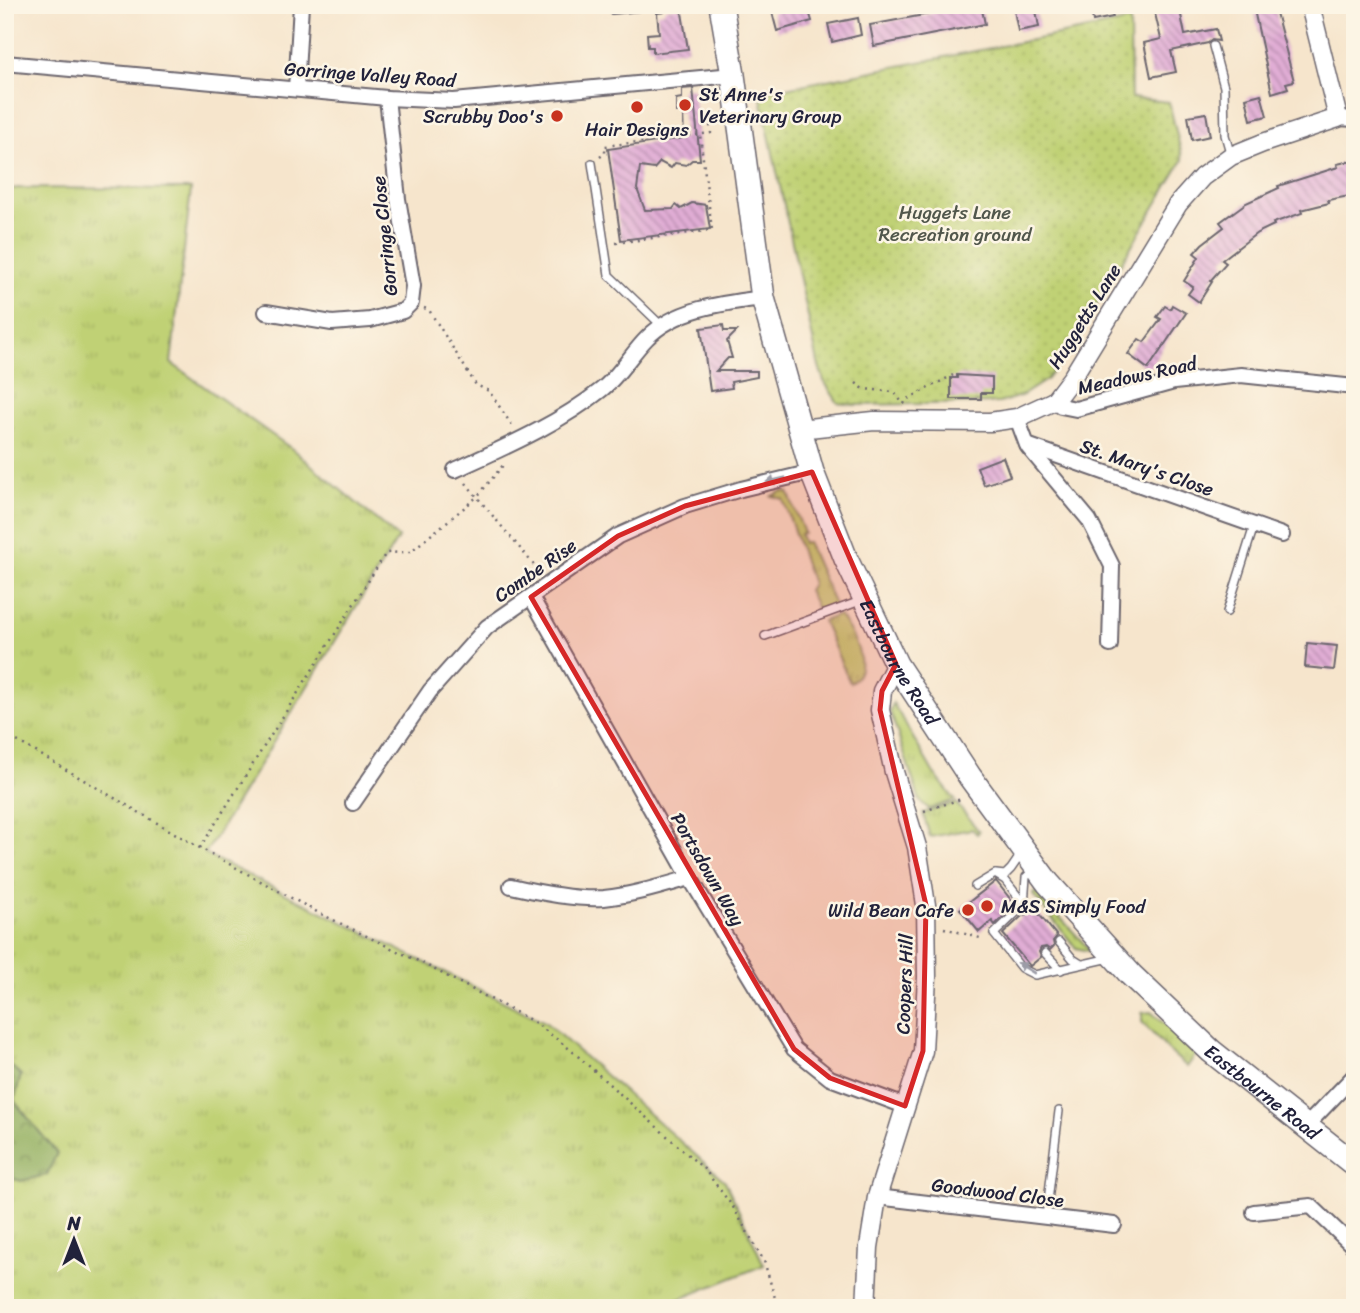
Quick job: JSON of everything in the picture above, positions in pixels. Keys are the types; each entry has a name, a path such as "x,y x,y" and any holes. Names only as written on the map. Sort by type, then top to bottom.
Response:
{"main road":[{"name":"Eastbourne Road","path":"721,5 763,298 812,472 864,600 896,664 981,793 1030,859 1114,956 1211,1051 1355,1165"}],"street":[{"path":"296,89 301,5"},
{"path":"1310,5 1346,119"},
{"name":"Gorringe Valley Road","path":"5,63 387,98 454,101 733,75"},
{"name":"Gorringe Close","path":"266,312 332,323 370,320 403,311 411,303 413,286 400,213 387,98"},
{"name":"Huggetts Lane","path":"799,429 874,421 990,422 1017,418 1054,401 1073,376 1178,204 1202,177 1231,156 1263,143 1346,119"},
{"path":"455,470 521,440 573,411 604,388 649,335 662,326 702,308 763,298"},
{"name":"Meadows Road","path":"1054,401 1061,406 1076,409 1174,382 1241,375 1355,387"},
{"path":"1017,418 1027,445 1090,520 1112,566 1111,645"},
{"name":"St. Mary's Close","path":"1027,445 1282,535"},
{"name":"Combe Rise","path":"353,803 430,691 487,627 618,536 685,506 812,472"},
{"name":"Portsdown Way","path":"531,597 690,877 794,1049 830,1078 905,1106"},
{"name":"Coopers Hill","path":"866,1308 869,1247 877,1197 923,1051 927,977 926,905 917,847 894,772 880,710 882,691 896,664"},
{"path":"511,886 537,892 602,898 656,888 690,877"},
{"path":"1306,1126 1355,1075"},
{"name":"Goodwood Close","path":"877,1197 1114,1225"},
{"path":"1254,1212 1311,1206 1355,1248"}],"lane":[{"path":"611,5 612,10 660,5"},
{"path":"1213,46 1224,87 1225,135 1231,156"},
{"path":"592,163 609,275 662,326"},
{"path":"1227,612 1255,525"},
{"path":"765,636 864,600"},
{"path":"975,886 995,874 1005,874 1030,859"},
{"path":"1030,859 1024,901 1017,918 994,934 1021,968 1035,975 1114,956"},
{"path":"995,874 1005,880 1032,910"},
{"path":"1059,942 1073,959 1081,964"},
{"path":"1045,954 1061,970"},
{"path":"1046,1217 1059,1111"}],"path":[{"path":"592,163 605,153 605,146 711,133 709,116 737,113"},
{"path":"603,245 712,230 700,135"},
{"path":"200,848 386,553 410,552 478,497 521,440 489,391 477,385 429,310 411,303"},
{"path":"856,383 864,389 894,392 904,404 906,400 953,375"},
{"path":"455,470 549,583"},
{"path":"5,734 200,848 317,912 534,1022 561,1041 705,1170 720,1187 764,1261 778,1308"},
{"path":"908,817 981,793"},
{"path":"943,928 980,938"}],"highlighted area":[{"path":"812,472 896,664 882,691 880,710 926,905 923,1051 905,1106 830,1078 794,1049 531,597 618,536 685,506"}],"green space":[{"name":"Huggets Lane Recreation ground","path":"1130,21 1131,98 1169,102 1183,160 1066,355 1046,380 1023,395 999,403 838,403 824,381 818,363 760,93"},
{"path":"17,188 191,189 171,363 292,449 398,538 205,854 545,1022 725,1181 764,1265 658,1308 5,1308 5,1176 21,1181 56,1153 14,1101 21,1075 5,1061 5,191"},
{"path":"782,491 788,492 804,533 800,534 803,543 807,542 835,605 819,613 808,590 812,584 783,499 772,496"},
{"path":"839,615 854,640 860,659 857,676 850,683 823,621"},
{"path":"893,703 933,772 955,800 929,809 920,801 890,711"},
{"path":"956,803 979,831 977,834 972,829 930,837 923,813"},
{"path":"1037,892 1088,951 1076,948 1033,895"},
{"path":"1151,1012 1197,1053 1187,1067 1142,1022 1142,1013"},
{"path":"5,1061 21,1075 14,1101 57,1153 47,1175 21,1181 5,1176"}],"building":[{"path":"807,5 812,21 777,31 772,12"},
{"path":"960,5 981,5 985,24 874,46 870,25"},
{"path":"1013,5 1035,5 1039,27 1018,31"},
{"path":"1090,5 1110,5 1113,17 1093,21"},
{"path":"1153,5 1179,5 1185,35 1216,29 1219,41 1212,40 1171,51 1176,72 1151,77 1144,43 1161,39"},
{"path":"1253,5 1274,5 1294,81 1286,83 1288,88 1272,93"},
{"path":"681,7 688,49 653,53 653,47 648,47 647,34 659,33 657,13 664,12 665,8"},
{"path":"858,18 861,35 832,42 828,24"},
{"path":"693,88 700,160 692,160 686,165 675,163 671,168 660,162 654,169 640,167 637,189 645,210 673,209 676,205 681,209 692,203 706,205 710,229 621,240 608,149 684,138 683,112 676,112 676,99 682,98 682,89"},
{"path":"1261,94 1267,116 1251,120 1246,98"},
{"path":"1206,113 1210,136 1192,140 1188,116"},
{"path":"1351,161 1355,195 1328,200 1329,203 1301,210 1302,213 1273,223 1274,225 1257,233 1222,260 1226,263 1210,281 1212,282 1199,302 1188,294 1193,287 1184,281 1199,257 1194,253 1224,227 1220,222 1246,203 1279,188 1278,186"},
{"path":"1172,305 1186,313 1148,369 1128,354 1139,339 1144,342 1161,319 1157,317 1165,306 1170,309"},
{"path":"723,325 724,331 737,331 727,341 732,358 728,358 716,371 757,371 757,377 731,382 732,388 710,391 701,328"},
{"path":"957,375 992,377 992,393 981,393 981,399 951,399 951,378 957,378"},
{"path":"1003,457 1010,476 984,485 977,467"},
{"path":"1307,643 1337,646 1334,670 1305,667"},
{"name":"M&S Simply Food","path":"996,881 1015,905 995,925 992,921 979,932 960,909"},
{"path":"1034,908 1057,936 1053,941 1054,946 1050,950 1041,948 1041,957 1030,966 1003,934"}],"place":[{"name":"St Anne's Veterinary Group","path":"685,105"},
{"name":"Hair Designs","path":"637,107"},
{"name":"Scrubby Doo's","path":"557,116"},
{"name":"M&S Simply Food","path":"987,906"},
{"name":"Wild Bean Cafe","path":"968,910"}]}
